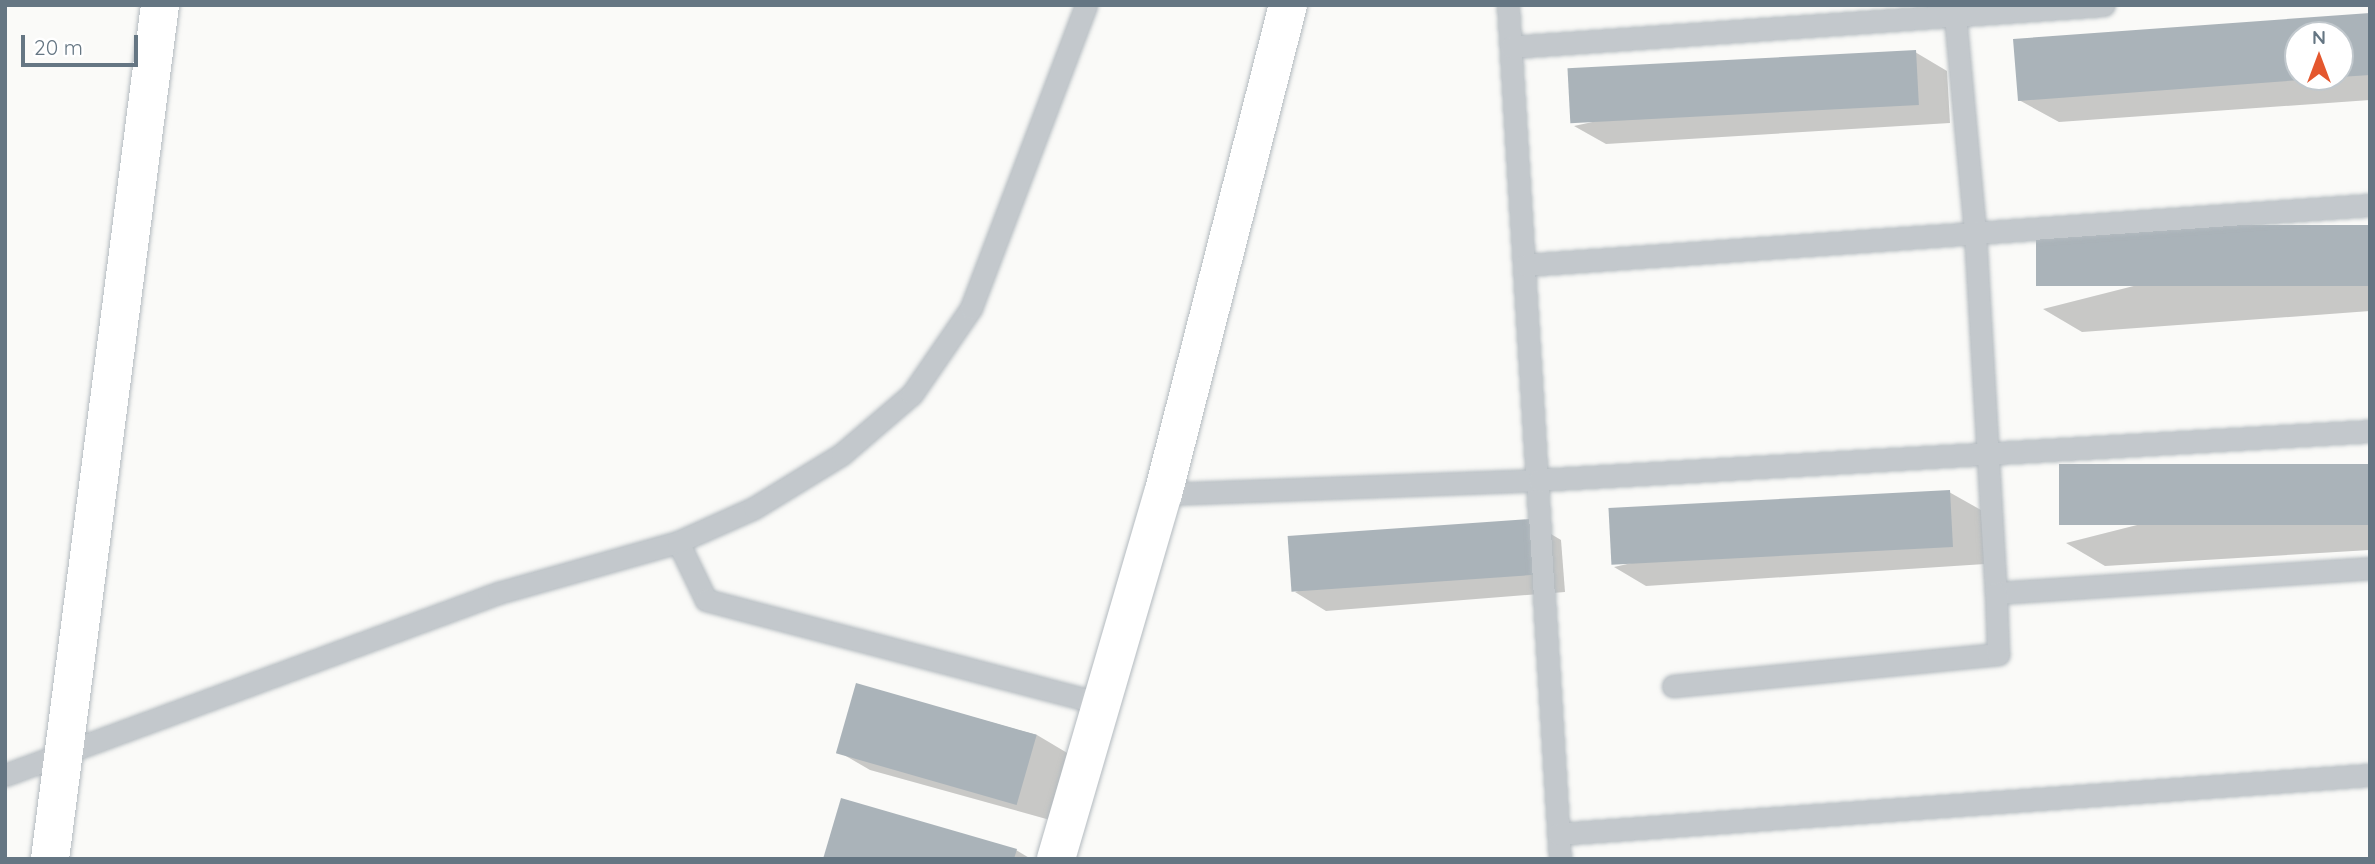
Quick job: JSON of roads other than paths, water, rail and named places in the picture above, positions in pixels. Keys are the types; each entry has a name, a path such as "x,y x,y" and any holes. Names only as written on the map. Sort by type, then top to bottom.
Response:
{"street":[{"path":"50,859 160,5"},
{"path":"1056,859 1163,494 1287,5"}],"lane":[{"path":"5,775 498,593 678,542 754,508 842,454 912,394 971,308 1086,5"},
{"path":"1508,5 1560,859"},
{"path":"1511,47 1954,11 2104,5"},
{"path":"1673,686 1998,654 1975,233 1954,11"},
{"path":"1525,265 2370,205"},
{"path":"1163,494 1539,480 2370,431"},
{"path":"678,542 706,600 1102,704"},
{"path":"1996,593 2370,568"},
{"path":"1558,834 2370,775"}]}
